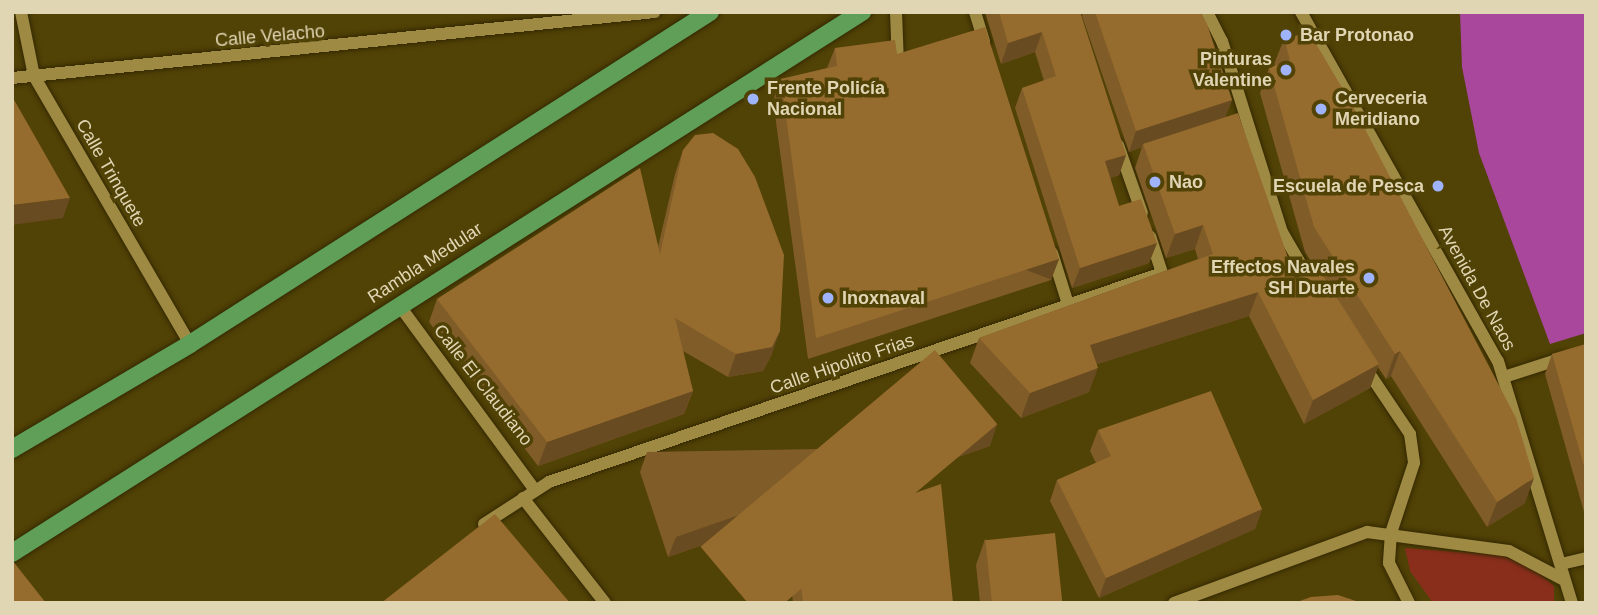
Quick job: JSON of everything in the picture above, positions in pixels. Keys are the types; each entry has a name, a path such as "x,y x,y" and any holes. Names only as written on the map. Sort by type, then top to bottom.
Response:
{"main road":[{"path":"12,449 190,344 710,12"},
{"name":"Rambla Medular","path":"12,553 862,12"}],"street":[{"name":"Calle Trinquete","path":"21,12 34,76 190,344"},
{"name":"Calle Velacho","path":"12,78 655,12"},
{"path":"896,12 898,64"},
{"path":"975,12 987,52"},
{"path":"1207,12 1242,124 1282,232 1322,299"},
{"name":"Avenida De Naos","path":"1301,12 1457,282 1503,377 1568,594"},
{"name":"Calle Hipolito Frias","path":"468,537 497,523 535,490 1162,273 1131,160 1111,125"},
{"path":"1047,238 1068,304"},
{"name":"Calle El Claudiano","path":"399,305 486,417 535,490"},
{"path":"1357,354 1410,434 1415,463 1391,533 1389,563 1409,603"},
{"path":"1503,377 1568,357"},
{"path":"523,498 605,603"},
{"path":"1174,603 1342,538 1391,533 1509,551 1568,594"},
{"path":"1561,564 1586,558"}],"shaded area":[{"path":"1460,12 1586,12 1586,333 1550,344 1479,153 1462,67"},
{"path":"1405,548 1500,555 1531,566 1554,586 1554,602 1433,603 1410,571"}],"building":[{"path":"999,12 1080,12 1126,155 1105,161 1119,206 1141,199 1157,243 1080,268 1022,88 1056,76 1042,32 1008,43"},
{"path":"1095,12 1200,12 1207,24 1232,100 1136,131"},
{"path":"985,27 1059,259 816,338 781,79 837,66 835,48 895,40 897,54"},
{"path":"1309,32 1354,108 1516,418 1534,478 1497,502 1400,351 1395,354 1314,227 1269,68 1290,60 1284,39"},
{"path":"13,98 70,198 12,205"},
{"path":"1238,113 1295,278 1320,271 1379,364 1313,400 1258,292 1090,345 1098,368 1030,393 979,338 1213,254 1203,225 1175,234 1143,144"},
{"path":"713,133 738,149 755,177 784,255 780,331 772,347 736,354 675,318 693,391 547,442 437,299 640,168 660,254 683,150 695,135"},
{"path":"1586,344 1586,473 1552,354"},
{"path":"935,350 997,424 784,603 748,603 701,547"},
{"path":"1211,391 1262,509 1106,578 1057,480 1111,456 1098,430"},
{"path":"941,484 953,603 803,603 796,534"},
{"path":"495,514 570,603 381,603"},
{"path":"1055,533 1062,603 992,603 985,540"},
{"path":"12,560 46,603 12,603"},
{"path":"1338,595 1362,603 1294,603 1311,597"}],"place":[{"name":"Bar Protonao","path":"1286,35"},
{"name":"Pinturas Valentine","path":"1286,70"},
{"name":"Frente Policía Nacional","path":"753,99"},
{"name":"Cerveceria Meridiano","path":"1321,109"},
{"name":"Nao","path":"1155,182"},
{"name":"Escuela de Pesca","path":"1438,186"},
{"name":"Effectos Navales SH Duarte","path":"1369,278"},
{"name":"Inoxnaval","path":"828,298"}]}
